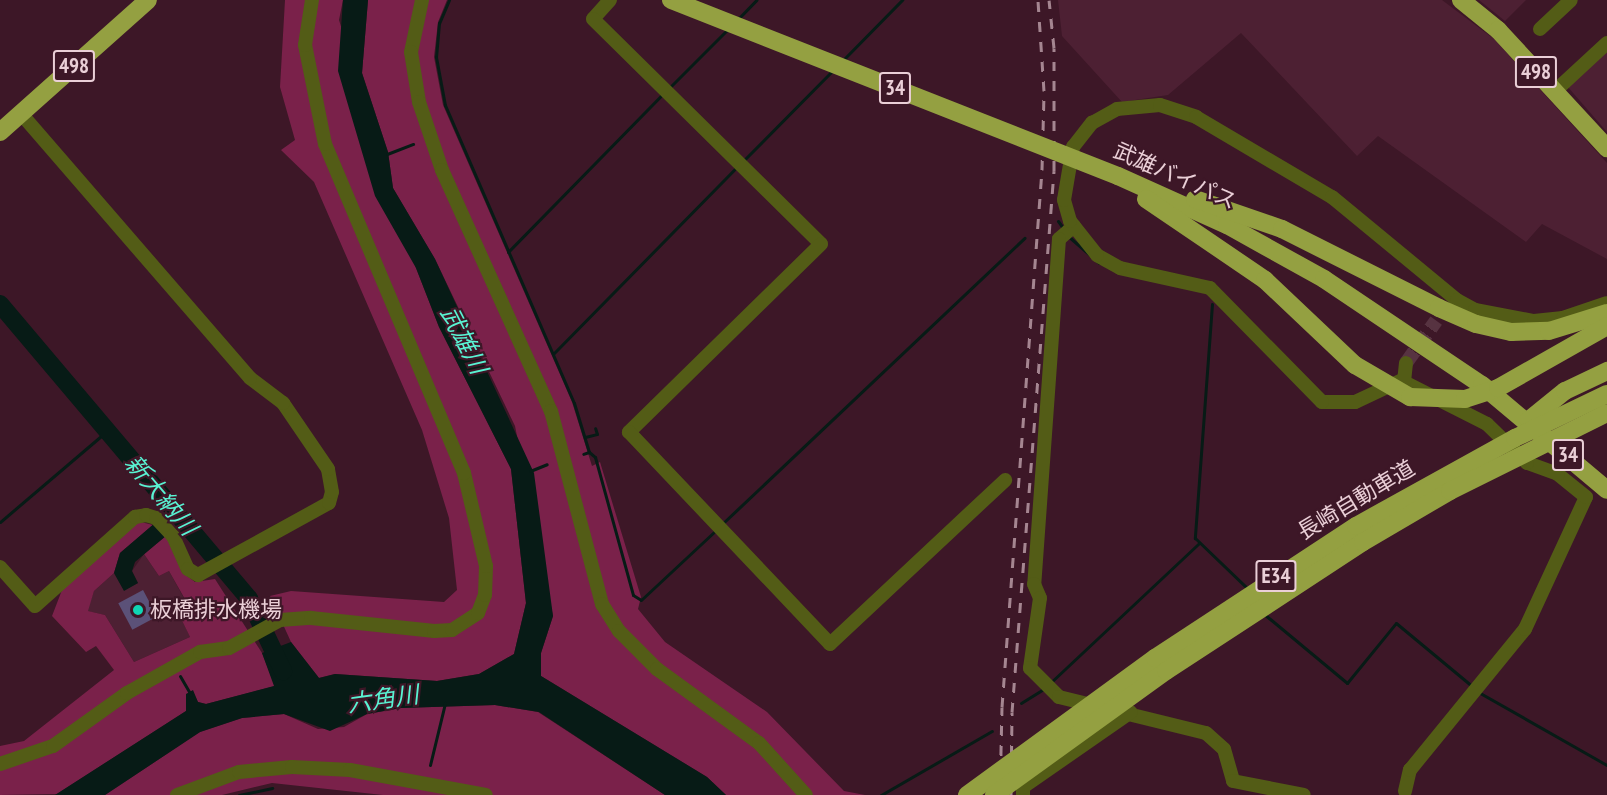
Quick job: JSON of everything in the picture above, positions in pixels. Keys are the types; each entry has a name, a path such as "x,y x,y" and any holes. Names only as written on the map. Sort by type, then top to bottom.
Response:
{"highway":[{"name":"武雄バイパス","path":"671,0 954,110 1227,225 1324,279 1528,420 1607,490"},
{"name":"498","path":"1461,0 1498,30 1607,148"},
{"name":"498","path":"0,132 144,1"},
{"path":"1119,180 1282,229 1438,314 1511,332 1549,331 1607,314"},
{"path":"1119,180 1242,262 1301,311 1355,365 1410,397 1465,399 1498,388 1607,326"},
{"name":"34","path":"1528,420 1565,391 1607,371"},
{"name":"長崎自動車道","path":"967,795 1155,658 1356,526 1515,438 1607,394"},
{"name":"長崎自動車道","path":"994,795 1166,671 1363,542 1460,486 1607,412"}],"street":[{"path":"0,764 53,746 127,693 200,652 229,648 280,620 311,618 452,630 478,613 485,595 479,526 464,473 325,144 305,45 312,0"},
{"path":"422,0 411,52 419,102 442,170 551,411 602,604 619,631 657,669 759,743 806,794"},
{"path":"610,0 593,19 821,244 629,432 830,644 1005,480"},
{"path":"1540,29 1571,0"},
{"path":"1554,92 1607,43"},
{"path":"1402,380 1354,402 1322,402 1210,288 1120,268 1097,255 1074,226 1064,200 1073,147 1092,123 1117,110 1160,105 1196,117 1332,197 1456,300 1489,316 1534,321 1563,318 1607,303"},
{"path":"0,567 35,606 135,517 156,518 173,536 188,569 198,575 210,572 329,503 332,480 328,469 283,403 250,378 21,114"},
{"path":"1074,226 1059,239 1034,584 1040,598 1030,668 1045,687 1217,740 1233,781 1304,795"},
{"path":"1438,314 1456,300"},
{"path":"1402,380 1406,363"},
{"path":"1402,380 1487,424 1527,463 1558,474 1586,497 1525,629 1410,770 1404,794"},
{"path":"1023,795 1023,787 1131,712"},
{"path":"177,795 239,772 292,767 350,770 486,795"}],"shaded area":[{"path":"285,0 343,0 339,20 416,268 439,327 511,469 526,603 514,654 479,674 437,681 335,674 319,678 291,642 270,596 291,591 444,602 457,590 449,518 422,430 314,182 281,150 295,140 280,87"},
{"path":"368,0 447,0 438,22 434,57 443,105 572,402 592,466 600,462 641,597 638,609 665,642 767,712 844,791 865,795 726,795 707,777 541,676 541,653 553,616 515,426 435,259 393,188 388,152 362,73"},
{"path":"1058,0 1442,0 1494,39 1607,163 1607,259 1542,224 1526,242 1378,136 1357,156 1241,33 1168,95 1122,102 1062,36"},
{"path":"1479,0 1526,0 1505,21"},
{"path":"1607,49 1607,132 1567,86"},
{"path":"137,521 153,525 120,553 114,573 94,591 88,611 105,615 134,662 190,637 176,608 186,601 169,571 159,576 144,554 166,536 182,572 195,582 215,579 262,653 275,686 206,704 198,702 192,691 186,711 57,794 0,795 0,746 24,741 114,670 96,646 86,652 52,616 62,590"},
{"path":"144,554 159,576 169,571 186,602 177,608 190,637 134,662 105,615 87,611 94,591 114,573 124,590 138,583 132,571"},
{"path":"495,705 538,712 665,795 383,795 272,783 222,795 105,795 200,732 242,718 284,714 318,729 344,727 367,714 401,708"}],"water":[{"path":"343,0 368,0 362,73 388,152 393,188 435,259 534,473 553,616 541,653 541,676 707,777 726,795 665,795 539,712 495,705 401,708 367,714 330,731 284,714 242,718 200,732 105,795 55,795 186,711 186,694 193,690 198,702 206,704 274,686 262,653 291,642 319,678 335,674 437,681 479,674 514,654 526,603 511,469 439,327 416,268 375,196 338,71"},
{"path":"163,516 174,529 135,562 132,571 138,583 124,591 114,573 120,553"}],"building":[{"name":"板橋排水機場","path":"143,590 157,616 132,630 118,603"}],"waterway":[{"path":"449,0 439,23 436,57 445,105 574,403 589,452 583,454"},
{"path":"737,20 756,0"},
{"path":"842,61 902,0"},
{"path":"669,88 728,29"},
{"path":"743,161 833,70"},
{"path":"508,252 662,95"},
{"path":"387,154 413,144"},
{"path":"554,353 736,168"},
{"path":"1058,221 1063,228"},
{"path":"1068,236 1099,263"},
{"path":"723,523 1024,238"},
{"name":"新大納川","path":"0,304 249,599 283,671"},
{"path":"1212,304 1195,538 1247,588"},
{"path":"585,437 597,434 595,428"},
{"path":"0,522 107,431"},
{"path":"589,452 595,457 633,595 641,600 716,530"},
{"path":"530,471 547,464"},
{"path":"168,523 178,515"},
{"path":"1049,684 1199,543"},
{"path":"1264,614 1347,683 1396,623 1472,686"},
{"path":"180,676 191,695"},
{"path":"1021,703 1045,688"},
{"path":"1480,693 1607,765"},
{"path":"430,765 445,703"},
{"path":"881,795 992,731"},
{"path":"239,795 272,788"}],"tunnel":[{"path":"1406,363 1436,321"}],"railway":[{"path":"1000,795 1002,707 1042,170 1044,91 1038,0"},
{"path":"1011,795 1012,712 1054,171 1054,48 1049,0"}],"place":[{"name":"板橋排水機場","path":"138,610"}],"water label":[{"name":"武雄川","path":"464,340"},
{"name":"六角川","path":"383,699"}]}
